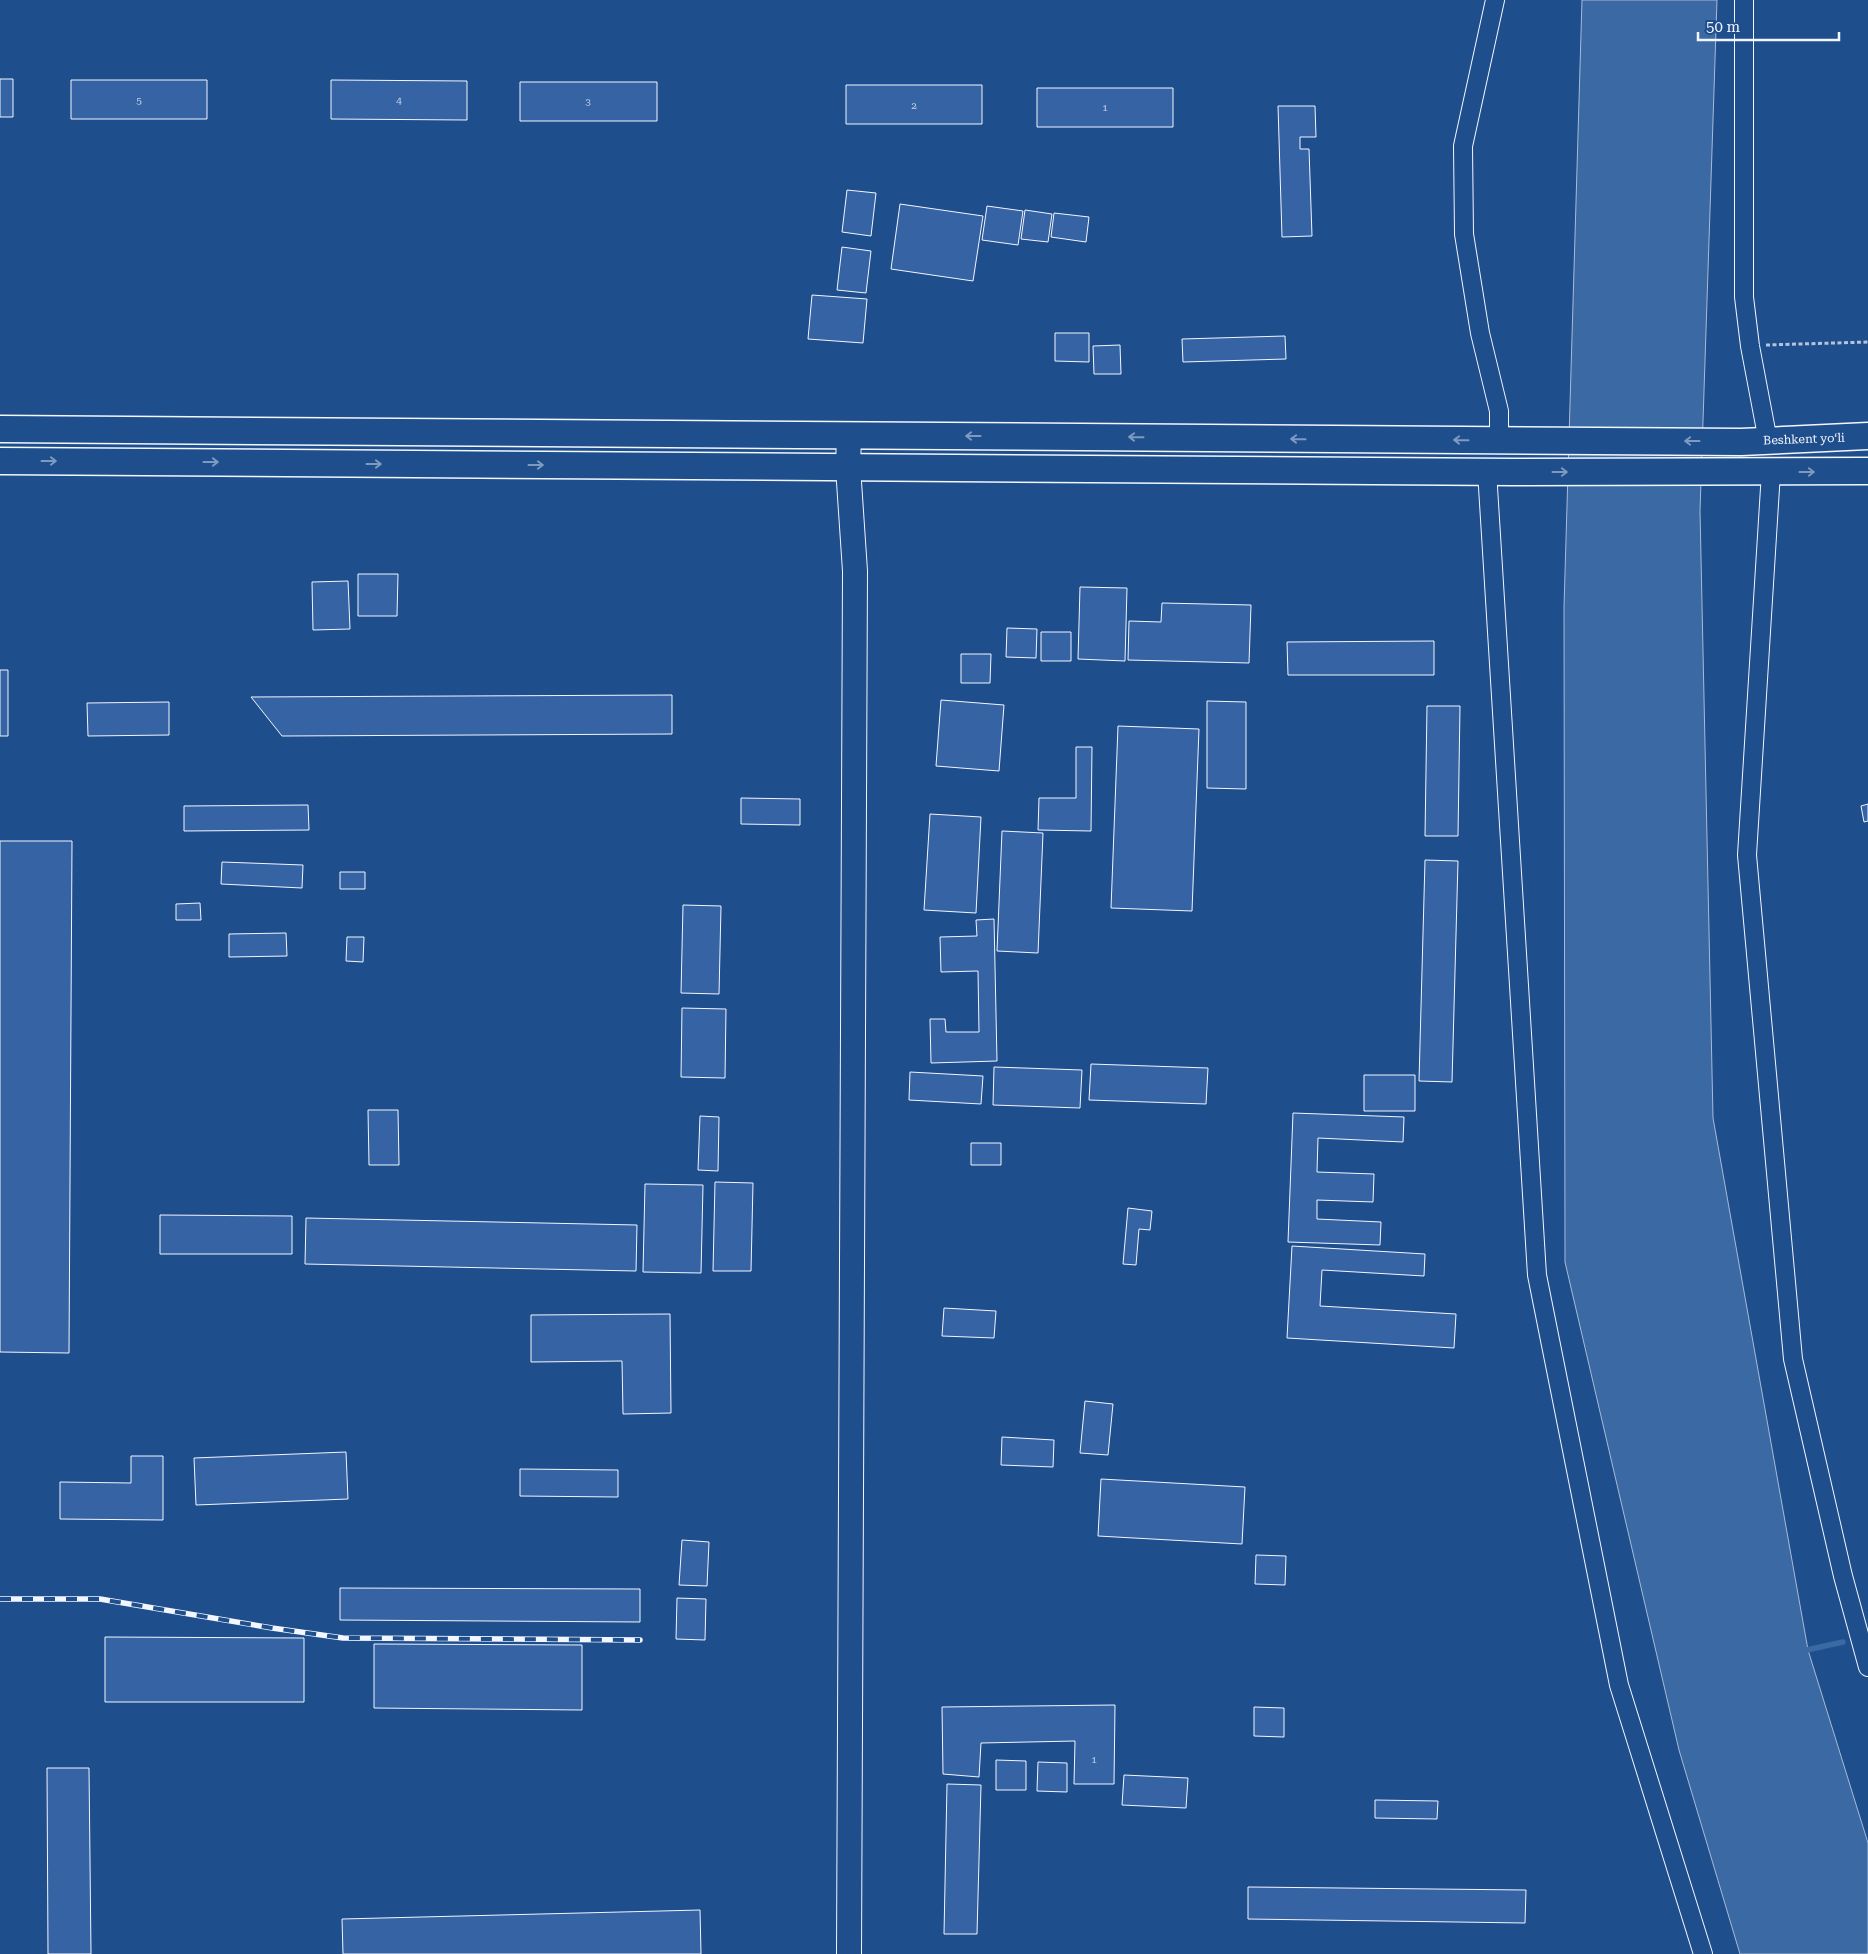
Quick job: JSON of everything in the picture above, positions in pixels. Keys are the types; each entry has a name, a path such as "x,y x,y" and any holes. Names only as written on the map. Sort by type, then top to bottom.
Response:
{"main road":[{"name":"Beshkent yoʻli","path":"0,429 1741,442 1868,436"},
{"path":"849,435 848,467 855,571 849,1954"},
{"path":"0,461 1499,471 1868,471"}],"street":[{"path":"1495,0 1463,146 1464,234 1480,333 1500,411 1505,440"},
{"path":"1744,0 1744,297 1750,346 1768,441"},
{"path":"1499,471 1537,1275 1619,1686 1703,1954"},
{"path":"1772,472 1747,855 1793,1359 1843,1576 1868,1667"}],"path":[{"path":"1750,346 1868,342"}],"water":[{"path":"1582,0 1717,0 1700,511 1713,1118 1808,1650 1868,1843 1868,1954 1740,1954 1679,1750 1565,1262 1564,607"}],"building":[{"path":"0,79 13,79 13,117 0,117"},
{"path":"71,80 207,80 207,119 71,119"},
{"path":"331,80 467,81 467,120 331,119"},
{"path":"520,82 657,82 657,121 520,121"},
{"path":"846,85 982,85 982,124 846,124"},
{"path":"1037,88 1173,88 1173,127 1037,127"},
{"path":"1278,106 1315,106 1316,137 1300,137 1300,149 1309,149 1312,236 1282,237"},
{"path":"847,190 876,193 871,236 842,232"},
{"path":"900,204 983,216 973,281 891,269"},
{"path":"987,206 1023,211 1018,245 982,240"},
{"path":"1025,210 1052,214 1048,242 1021,239"},
{"path":"1054,213 1089,217 1086,242 1051,237"},
{"path":"842,247 871,251 866,293 837,290"},
{"path":"812,295 867,299 863,343 808,339"},
{"path":"1055,333 1089,333 1089,362 1055,361"},
{"path":"1285,336 1286,359 1183,362 1182,339"},
{"path":"1120,345 1121,374 1094,374 1093,346"},
{"path":"358,574 398,574 397,616 358,616"},
{"path":"348,581 350,629 313,630 312,582"},
{"path":"1080,587 1127,588 1125,661 1078,659"},
{"path":"1162,603 1251,605 1249,663 1128,660 1129,621 1161,622"},
{"path":"1007,628 1037,629 1036,658 1006,657"},
{"path":"1041,632 1071,632 1071,661 1041,661"},
{"path":"1434,641 1434,675 1288,675 1287,642"},
{"path":"961,654 991,654 990,683 961,683"},
{"path":"0,670 8,670 8,736 0,736"},
{"path":"672,695 672,734 282,736 251,697"},
{"path":"941,700 1004,705 999,771 936,766"},
{"path":"1207,701 1246,702 1246,789 1207,788"},
{"path":"169,702 169,735 88,736 87,703"},
{"path":"1427,706 1460,706 1458,836 1425,836"},
{"path":"1118,726 1199,729 1192,911 1111,908"},
{"path":"1076,747 1092,747 1091,831 1038,830 1039,798 1076,798"},
{"path":"741,798 800,799 800,825 741,824"},
{"path":"1868,804 1868,821 1864,822 1861,806"},
{"path":"308,805 309,830 184,831 184,806"},
{"path":"930,814 981,817 976,913 924,910"},
{"path":"1002,831 1043,833 1038,953 997,951"},
{"path":"0,841 72,841 69,1353 0,1352"},
{"path":"1425,860 1458,861 1452,1082 1419,1081"},
{"path":"222,862 303,865 302,888 221,884"},
{"path":"340,872 365,872 365,889 340,889"},
{"path":"200,903 201,920 176,920 176,904"},
{"path":"683,905 721,906 719,994 681,993"},
{"path":"994,919 997,1061 931,1063 930,1019 945,1019 946,1032 979,1032 978,971 941,972 940,937 977,936 976,920"},
{"path":"286,933 287,956 229,957 229,934"},
{"path":"347,937 364,937 363,962 346,961"},
{"path":"682,1008 726,1009 725,1078 681,1077"},
{"path":"1091,1064 1208,1068 1206,1104 1089,1100"},
{"path":"994,1067 1082,1070 1080,1108 993,1105"},
{"path":"910,1072 983,1076 981,1104 909,1100"},
{"path":"1364,1075 1415,1075 1415,1111 1364,1111"},
{"path":"368,1110 398,1110 399,1165 369,1165"},
{"path":"1293,1113 1404,1117 1403,1142 1318,1138 1317,1172 1374,1174 1373,1202 1317,1200 1317,1219 1381,1222 1380,1245 1288,1242"},
{"path":"700,1116 719,1117 718,1171 698,1170"},
{"path":"971,1143 1001,1143 1001,1165 971,1165"},
{"path":"715,1182 753,1183 751,1271 713,1271"},
{"path":"645,1184 703,1185 701,1273 643,1272"},
{"path":"1128,1208 1152,1211 1150,1230 1139,1229 1136,1265 1123,1264"},
{"path":"160,1215 292,1216 292,1254 160,1254"},
{"path":"306,1218 637,1225 636,1271 305,1264"},
{"path":"1292,1246 1425,1254 1424,1276 1322,1270 1320,1306 1456,1314 1454,1348 1287,1338"},
{"path":"944,1308 996,1311 994,1338 942,1336"},
{"path":"670,1314 671,1413 623,1414 622,1361 531,1362 531,1315"},
{"path":"1085,1401 1113,1404 1108,1455 1080,1453"},
{"path":"1002,1437 1054,1440 1053,1467 1001,1465"},
{"path":"346,1452 348,1499 196,1505 194,1458"},
{"path":"131,1456 163,1456 163,1520 60,1519 60,1482 131,1483"},
{"path":"520,1469 618,1470 618,1497 520,1496"},
{"path":"1101,1479 1245,1487 1242,1544 1098,1536"},
{"path":"682,1540 709,1542 707,1586 679,1585"},
{"path":"1256,1555 1286,1556 1285,1585 1255,1584"},
{"path":"340,1588 640,1589 640,1622 340,1620"},
{"path":"677,1598 706,1599 705,1640 676,1639"},
{"path":"105,1637 304,1638 304,1702 105,1702"},
{"path":"374,1644 582,1645 582,1710 374,1708"},
{"path":"1115,1705 1114,1784 1074,1784 1075,1741 981,1743 979,1777 943,1774 942,1707"},
{"path":"1254,1707 1284,1708 1284,1737 1254,1736"},
{"path":"996,1760 1026,1761 1026,1790 996,1790"},
{"path":"1038,1762 1067,1763 1067,1792 1037,1791"},
{"path":"47,1768 89,1768 91,1954 48,1954"},
{"path":"1124,1775 1188,1778 1186,1808 1122,1805"},
{"path":"947,1784 981,1785 977,1934 944,1934"},
{"path":"1375,1800 1438,1801 1437,1819 1375,1818"},
{"path":"1248,1887 1526,1890 1525,1923 1248,1919"},
{"path":"700,1910 701,1954 343,1954 342,1919"}],"waterway":[{"path":"1802,1651 1843,1642"}],"railway":[{"path":"0,1599 100,1599 343,1638 640,1640"}]}
